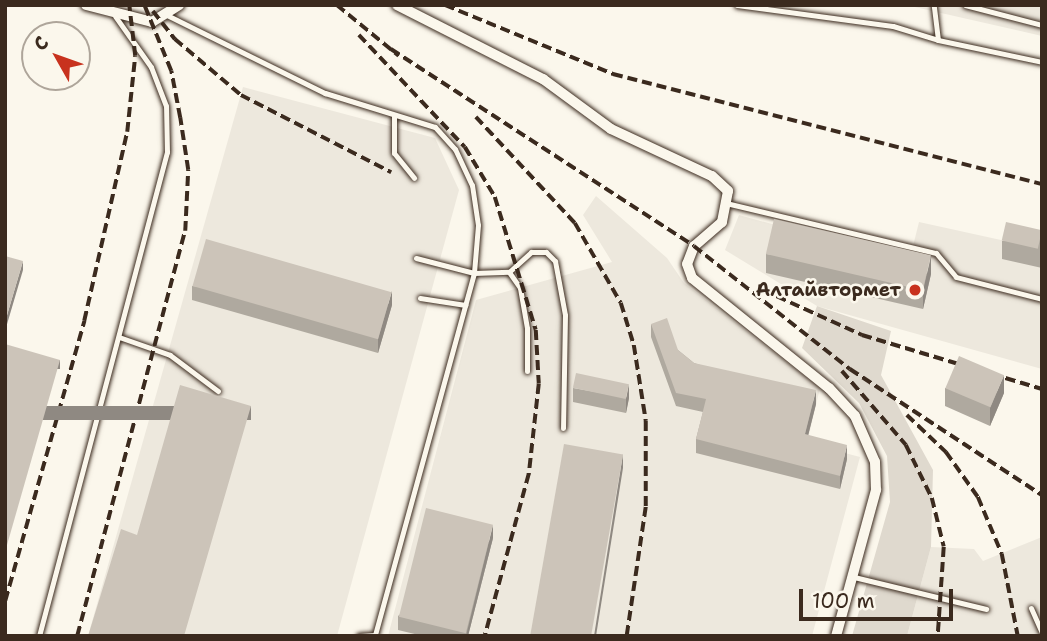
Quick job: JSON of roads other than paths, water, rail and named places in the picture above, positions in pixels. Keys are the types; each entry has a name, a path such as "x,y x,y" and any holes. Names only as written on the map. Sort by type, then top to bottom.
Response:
{"street":[{"path":"86,5 115,16 152,22 169,16 179,5"},
{"path":"397,5 542,79 611,129 712,176 730,204 722,222 694,246 687,264 692,278 796,359 860,425 875,462 876,490 836,636"}],"lane":[{"path":"737,5 892,26 938,40 1042,62"},
{"path":"934,5 938,40"},
{"path":"965,5 1042,25"},
{"path":"38,636 167,152 166,106 140,48 115,16"},
{"path":"169,16 325,93 435,127 455,149 472,186 478,225 474,273 375,635 359,636"},
{"path":"394,116 394,153 414,178"},
{"path":"730,204 936,253 956,277 1042,299"},
{"path":"416,258 474,273 509,272 531,253 546,252 555,261 565,315 563,428"},
{"path":"509,272 520,288 527,328 527,371"},
{"path":"420,298 465,305"},
{"path":"119,337 170,355 218,391"},
{"path":"854,577 986,609"},
{"path":"1031,608 1042,633"}],"railway":[{"path":"5,601 84,321 127,132 135,56 129,5"},
{"path":"77,636 185,231 188,170 180,118 171,71 144,5"},
{"path":"337,5 399,56"},
{"path":"445,5 613,74 1042,184"},
{"path":"153,11 175,39 241,95 391,172"},
{"path":"359,35 465,147 495,197 536,330 539,384 529,474 485,636"},
{"path":"391,49 694,246 850,369 1042,495"},
{"path":"476,117 575,223 621,303 634,345 646,421 646,507 627,636"},
{"path":"763,290 862,335 1042,389"},
{"path":"842,371 906,445 932,498 944,547 938,636"},
{"path":"907,415 946,452 978,497 1002,554 1018,636"}],"place":[{"name":"Алтайвтормет","path":"915,290"}]}
